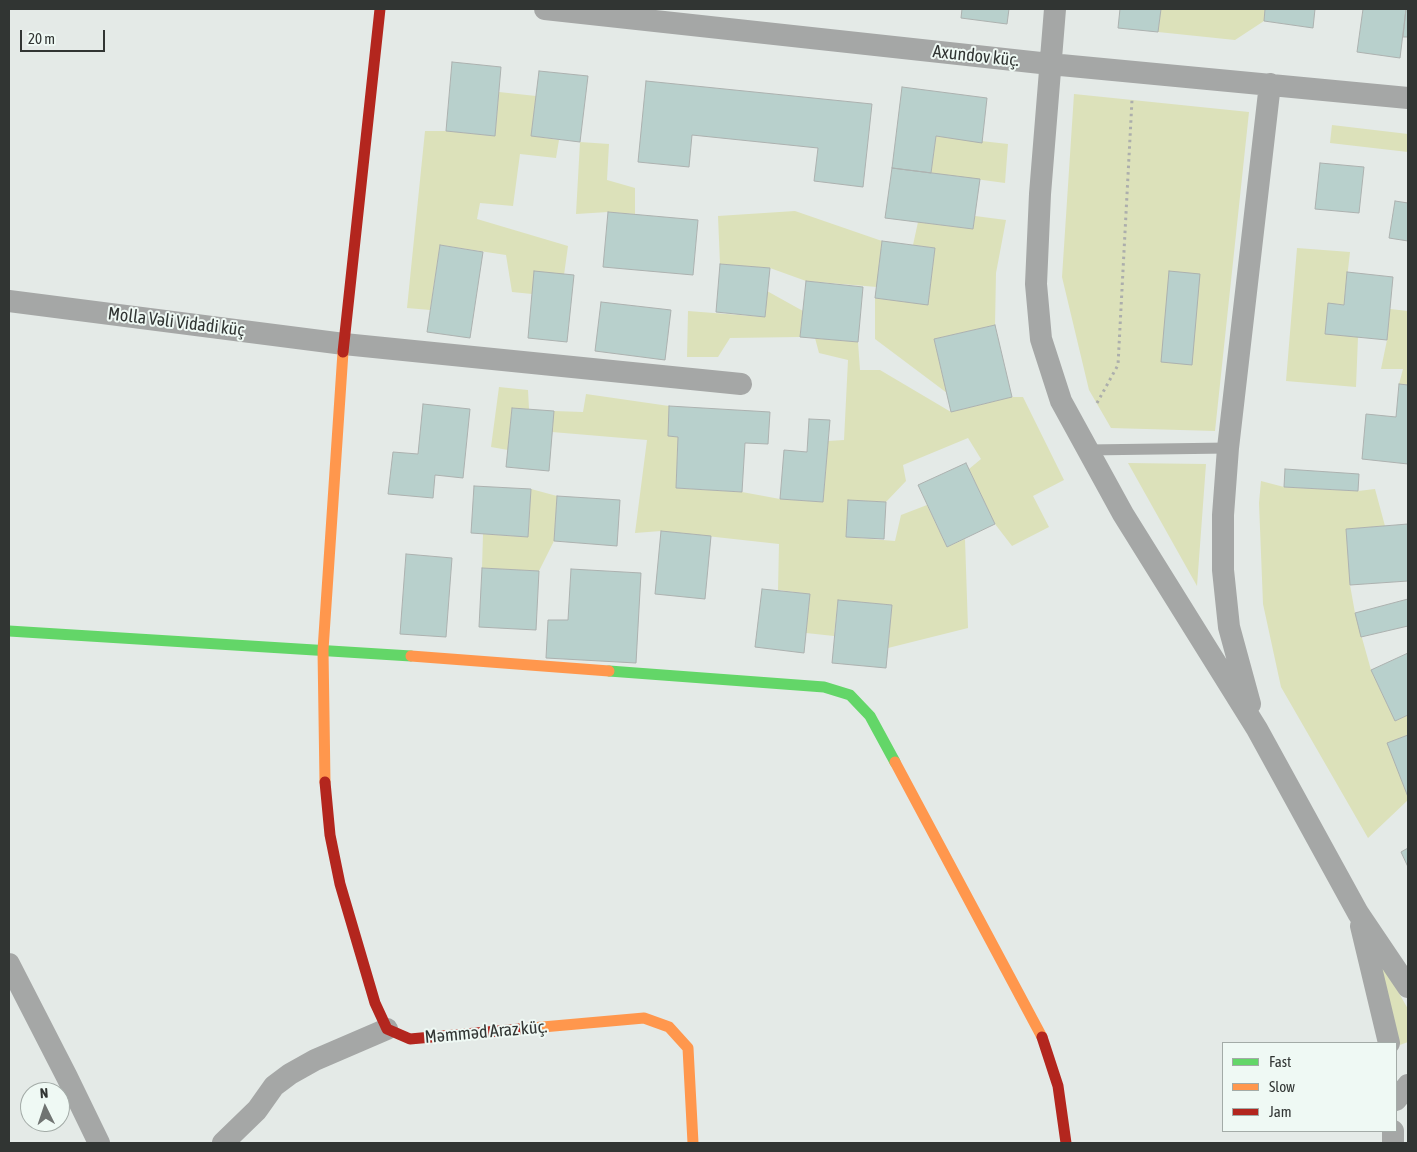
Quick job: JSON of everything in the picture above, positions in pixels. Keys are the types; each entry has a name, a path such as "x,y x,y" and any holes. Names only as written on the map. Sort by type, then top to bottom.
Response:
{"street":[{"path":"223,1143 257,1110 274,1086 290,1074 315,1060 387,1029 375,1003 340,884 330,835 325,780 324,650 344,344 380,9"},
{"name":"Axundov küç.","path":"545,9 1050,64 1408,98"},
{"path":"1056,9 1040,194 1037,275 1041,339 1061,401 1123,514 1257,729 1358,913 1408,987"},
{"path":"1257,729 1229,627 1223,570 1223,515 1228,448 1270,84"},
{"name":"Molla Vəli Vidadi küç","path":"9,301 344,344 741,384"},
{"path":"9,630 324,650 824,687 850,695 870,716 1041,1035 1058,1086 1066,1143"},
{"path":"1358,913 1389,1042"},
{"path":"9,964 99,1143"},
{"name":"Məmməd Araz küç.","path":"387,1029 410,1039 644,1018 669,1027 688,1048 693,1143"},
{"path":"1397,1099 1408,1085"}],"lane":[{"path":"1088,450 1228,448"}],"path":[{"path":"1097,403 1118,365 1132,100"}],"green space":[{"path":"1161,9 1265,9 1264,21 1235,40 1158,32"},
{"path":"499,92 536,96 531,136 559,140 556,158 520,154 513,206 480,203 477,219 568,246 564,275 532,294 512,292 506,255 440,245 430,310 407,308 425,131 495,136"},
{"path":"1074,94 1249,112 1215,431 1111,428 1089,390 1062,277"},
{"path":"1332,125 1408,134 1408,152 1330,143"},
{"path":"936,136 1008,144 1005,183 931,173"},
{"path":"580,142 609,144 607,180 635,188 635,214 608,212 576,214"},
{"path":"795,211 882,241 877,287 806,281 770,268 720,264 718,216"},
{"path":"975,216 1006,220 996,273 995,325 934,339 947,393 875,339 875,298 928,304 935,248 913,245 918,222 973,229"},
{"path":"1297,248 1350,252 1344,305 1328,304 1325,333 1358,337 1356,387 1286,381"},
{"path":"767,291 803,311 800,337 730,338 718,357 687,357 688,311 765,317"},
{"path":"1390,309 1408,311 1408,385 1399,384 1403,369 1381,369 1387,340"},
{"path":"815,338 858,342 860,370 880,370 951,412 1012,397 1023,397 1064,480 1033,496 1049,527 1012,546 995,524 969,469 981,459 968,438 903,465 906,481 886,502 848,500 846,537 895,541 901,515 927,505 947,547 965,539 968,628 888,648 892,605 838,600 834,636 806,633 810,594 778,590 779,544 661,531 635,533 647,440 552,432 554,411 583,412 586,394 669,406 668,436 678,437 676,488 742,492 780,499 823,502 828,441 844,440 848,360 819,353"},
{"path":"499,387 528,390 529,409 512,408 508,450 491,447"},
{"path":"1128,463 1206,464 1197,586"},
{"path":"1261,481 1284,487 1358,491 1375,489 1385,526 1346,529 1350,585 1355,613 1371,670 1395,721 1408,715 1408,735 1388,743 1408,800 1368,838 1281,687 1263,604 1259,503"},
{"path":"531,489 557,496 554,541 539,571 482,568 483,534 528,537"},
{"path":"1375,951 1408,1009 1408,1042 1397,1046"}],"building":[{"path":"962,9 1009,9 1007,24 961,18"},
{"path":"1120,9 1161,9 1158,32 1118,28"},
{"path":"1265,9 1315,9 1313,28 1264,21"},
{"path":"1363,9 1406,9 1400,58 1357,52"},
{"path":"1406,9 1408,9 1408,37 1403,37"},
{"path":"452,62 501,67 495,136 446,131"},
{"path":"539,71 588,76 580,142 531,136"},
{"path":"646,81 872,104 863,187 814,181 818,148 692,135 689,167 638,162"},
{"path":"902,87 987,98 982,143 936,136 931,173 892,168"},
{"path":"1320,163 1364,167 1359,213 1315,209"},
{"path":"892,168 980,179 973,229 885,218"},
{"path":"1395,201 1408,203 1408,241 1389,238"},
{"path":"608,212 698,220 693,275 603,267"},
{"path":"882,241 935,248 928,305 875,298"},
{"path":"440,245 483,252 470,338 427,332"},
{"path":"720,264 770,268 765,317 716,312"},
{"path":"534,271 574,275 567,342 528,338"},
{"path":"1169,271 1200,274 1192,365 1161,362"},
{"path":"1347,272 1393,277 1387,340 1325,334 1328,303 1344,305"},
{"path":"806,281 863,287 858,342 800,337"},
{"path":"601,302 671,310 665,360 595,351"},
{"path":"995,325 1012,397 951,412 934,339"},
{"path":"1399,384 1408,385 1408,464 1362,459 1366,414 1396,417"},
{"path":"423,404 470,409 463,478 435,475 433,498 388,494 393,452 418,454"},
{"path":"669,406 770,412 768,444 745,443 742,492 676,488 678,437 668,436"},
{"path":"512,408 554,411 549,471 506,467"},
{"path":"809,419 830,420 823,502 780,499 784,450 807,452"},
{"path":"966,463 995,524 947,547 918,485"},
{"path":"1285,469 1359,474 1358,491 1284,487"},
{"path":"474,486 531,489 528,537 471,533"},
{"path":"557,496 620,500 617,546 554,541"},
{"path":"848,500 886,502 884,539 846,537"},
{"path":"1408,524 1408,581 1350,585 1346,529"},
{"path":"661,531 711,536 705,599 655,594"},
{"path":"406,554 452,558 446,637 400,634"},
{"path":"482,568 539,571 536,630 479,627"},
{"path":"571,569 641,573 636,663 546,658 548,620 568,620"},
{"path":"762,589 810,594 804,653 755,647"},
{"path":"1408,599 1408,626 1361,637 1355,613"},
{"path":"838,600 892,605 886,668 832,663"},
{"path":"1408,653 1408,715 1395,721 1371,670"},
{"path":"1408,735 1408,797 1387,743"},
{"path":"1408,848 1408,867 1401,852"}],"traffic: fast":[{"path":"9,631 411,656"},
{"path":"609,671 824,687 850,695 870,716 895,762"}],"traffic: slow":[{"path":"325,782 323,650 343,352"},
{"path":"411,656 609,671"},
{"path":"895,762 1042,1037"},
{"path":"520,1029 644,1018 669,1027 688,1048 693,1143"}],"traffic: jam":[{"path":"343,352 380,9"},
{"path":"325,782 330,835 340,884 375,1003 387,1029 410,1039 520,1029"},
{"path":"1042,1037 1058,1086 1066,1143"}]}
